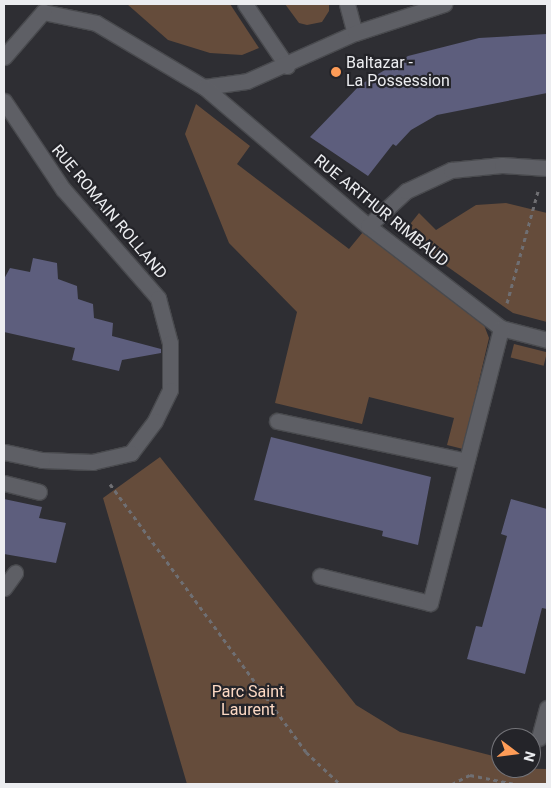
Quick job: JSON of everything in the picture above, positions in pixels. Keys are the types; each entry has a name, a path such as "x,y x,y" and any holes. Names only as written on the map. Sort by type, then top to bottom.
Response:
{"street":[{"path":"245,4 287,66"},
{"path":"347,4 355,33"},
{"path":"4,57 42,8 96,23 204,87 248,81 287,66 355,33 444,4"},
{"name":"RUE ARTHUR RIMBAUD","path":"204,87 368,226 501,328 547,340"},
{"name":"RUE ROMAIN ROLLAND","path":"4,101 63,189 158,298 170,343 170,390 155,421 131,453 93,462 42,460 4,452"},
{"path":"368,226 406,191 451,170 502,165 546,167"},
{"path":"320,576 430,603 501,328"},
{"path":"277,421 466,461"},
{"path":"4,483 39,492"},
{"path":"4,588 15,573"},
{"path":"541,730 547,708"}],"path":[{"path":"501,328 546,167"},
{"path":"93,462 306,752 340,784"},
{"path":"452,784 470,775 515,784"}],"green space":[{"path":"127,4 230,4 259,48 242,55 210,53 168,40"},
{"path":"285,4 329,4 329,11 322,22 307,25 299,23"},
{"path":"196,104 250,146 237,164 349,249 363,232 484,325 489,338 463,449 447,445 454,418 369,397 362,424 275,403 297,312 229,243 185,134"},
{"path":"506,203 547,213 547,322 513,313 414,243 411,223 419,213 436,230 476,205"},
{"path":"514,344 547,352 544,366 511,358"},
{"name":"Parc Saint Laurent","path":"160,457 356,705 400,732 491,755 491,778 541,778 541,769 547,769 547,784 187,784 103,498"}],"building":[{"path":"547,34 547,93 437,115 411,130 396,146 393,144 368,176 310,137 360,85 408,56 479,38"},
{"path":"33,258 57,263 58,279 77,286 78,299 93,304 94,318 113,323 112,336 161,349 161,353 122,360 119,371 72,360 75,348 4,332 4,279 10,268 30,272"},
{"path":"271,437 431,477 418,545 382,536 383,531 254,500"},
{"path":"4,499 42,507 39,518 66,523 56,563 4,554"},
{"path":"511,499 547,509 547,609 542,608 525,674 467,659 476,626 482,627 507,536 501,534"}],"place":[{"name":"Baltazar - La Possession","path":"336,72"}]}
